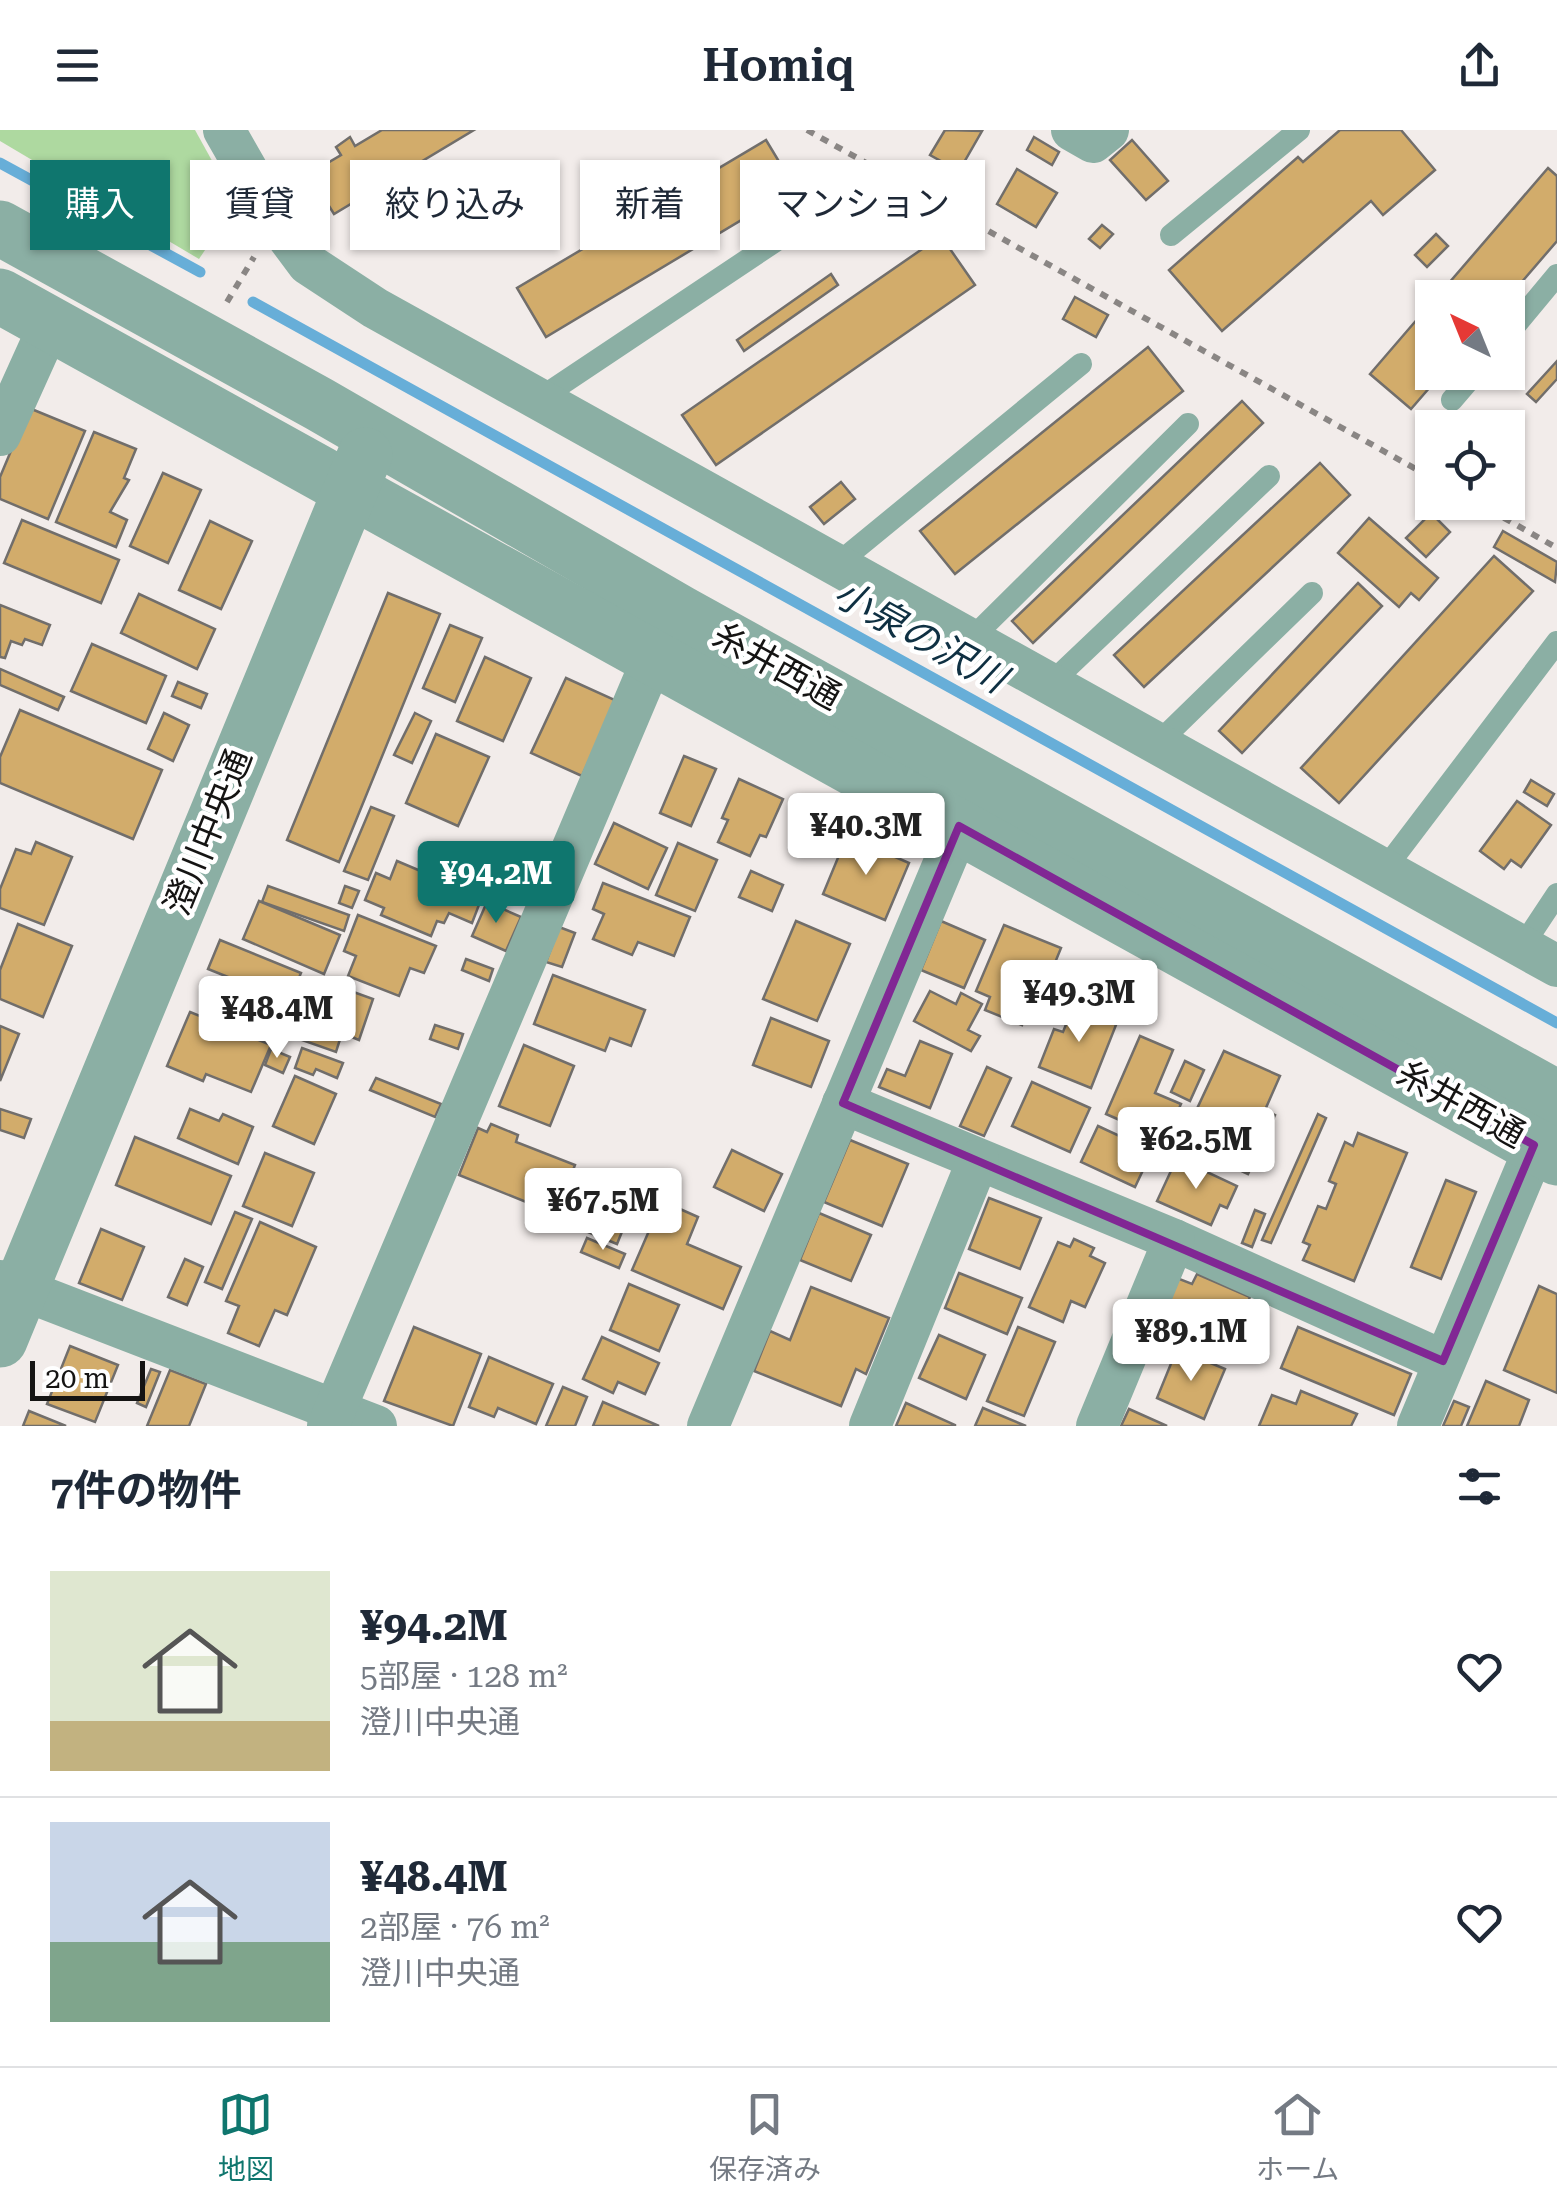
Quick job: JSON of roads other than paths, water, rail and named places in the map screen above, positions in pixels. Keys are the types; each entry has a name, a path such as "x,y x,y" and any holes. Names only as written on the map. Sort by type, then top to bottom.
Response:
{"street":[{"path":"224,130 276,221 308,264 375,308 1540,957"},
{"path":"1072,130 1093,142 1108,130"},
{"name":"糸井西通","path":"0,228 373,436 668,634"},
{"name":"糸井西通","path":"0,296 350,490 668,634 1551,1125"},
{"path":"0,435 50,324"},
{"name":"澄川中央通","path":"0,1340 10,1286 373,436"},
{"path":"332,1418 668,634"},
{"path":"708,1426 970,802"},
{"path":"842,1103 1174,1240 1444,1361"},
{"path":"1418,1426 1551,1125"},
{"path":"870,1426 978,1160"},
{"path":"1097,1426 1174,1240"},
{"path":"10,1286 332,1418 376,1426"}],"lane":[{"path":"1171,235 1298,130"},
{"path":"539,399 762,250"},
{"path":"1525,314 1557,275"},
{"path":"836,564 1081,364"},
{"path":"1452,400 1461,390"},
{"path":"970,640 1188,424"},
{"path":"1050,684 1268,476"},
{"path":"1157,744 1312,593"},
{"path":"1384,870 1557,642"},
{"path":"1540,957 1557,894"}],"waterway":[{"name":"小泉の沢川","path":"0,163 200,272"},
{"name":"小泉の沢川","path":"253,302 1557,1023"}]}
